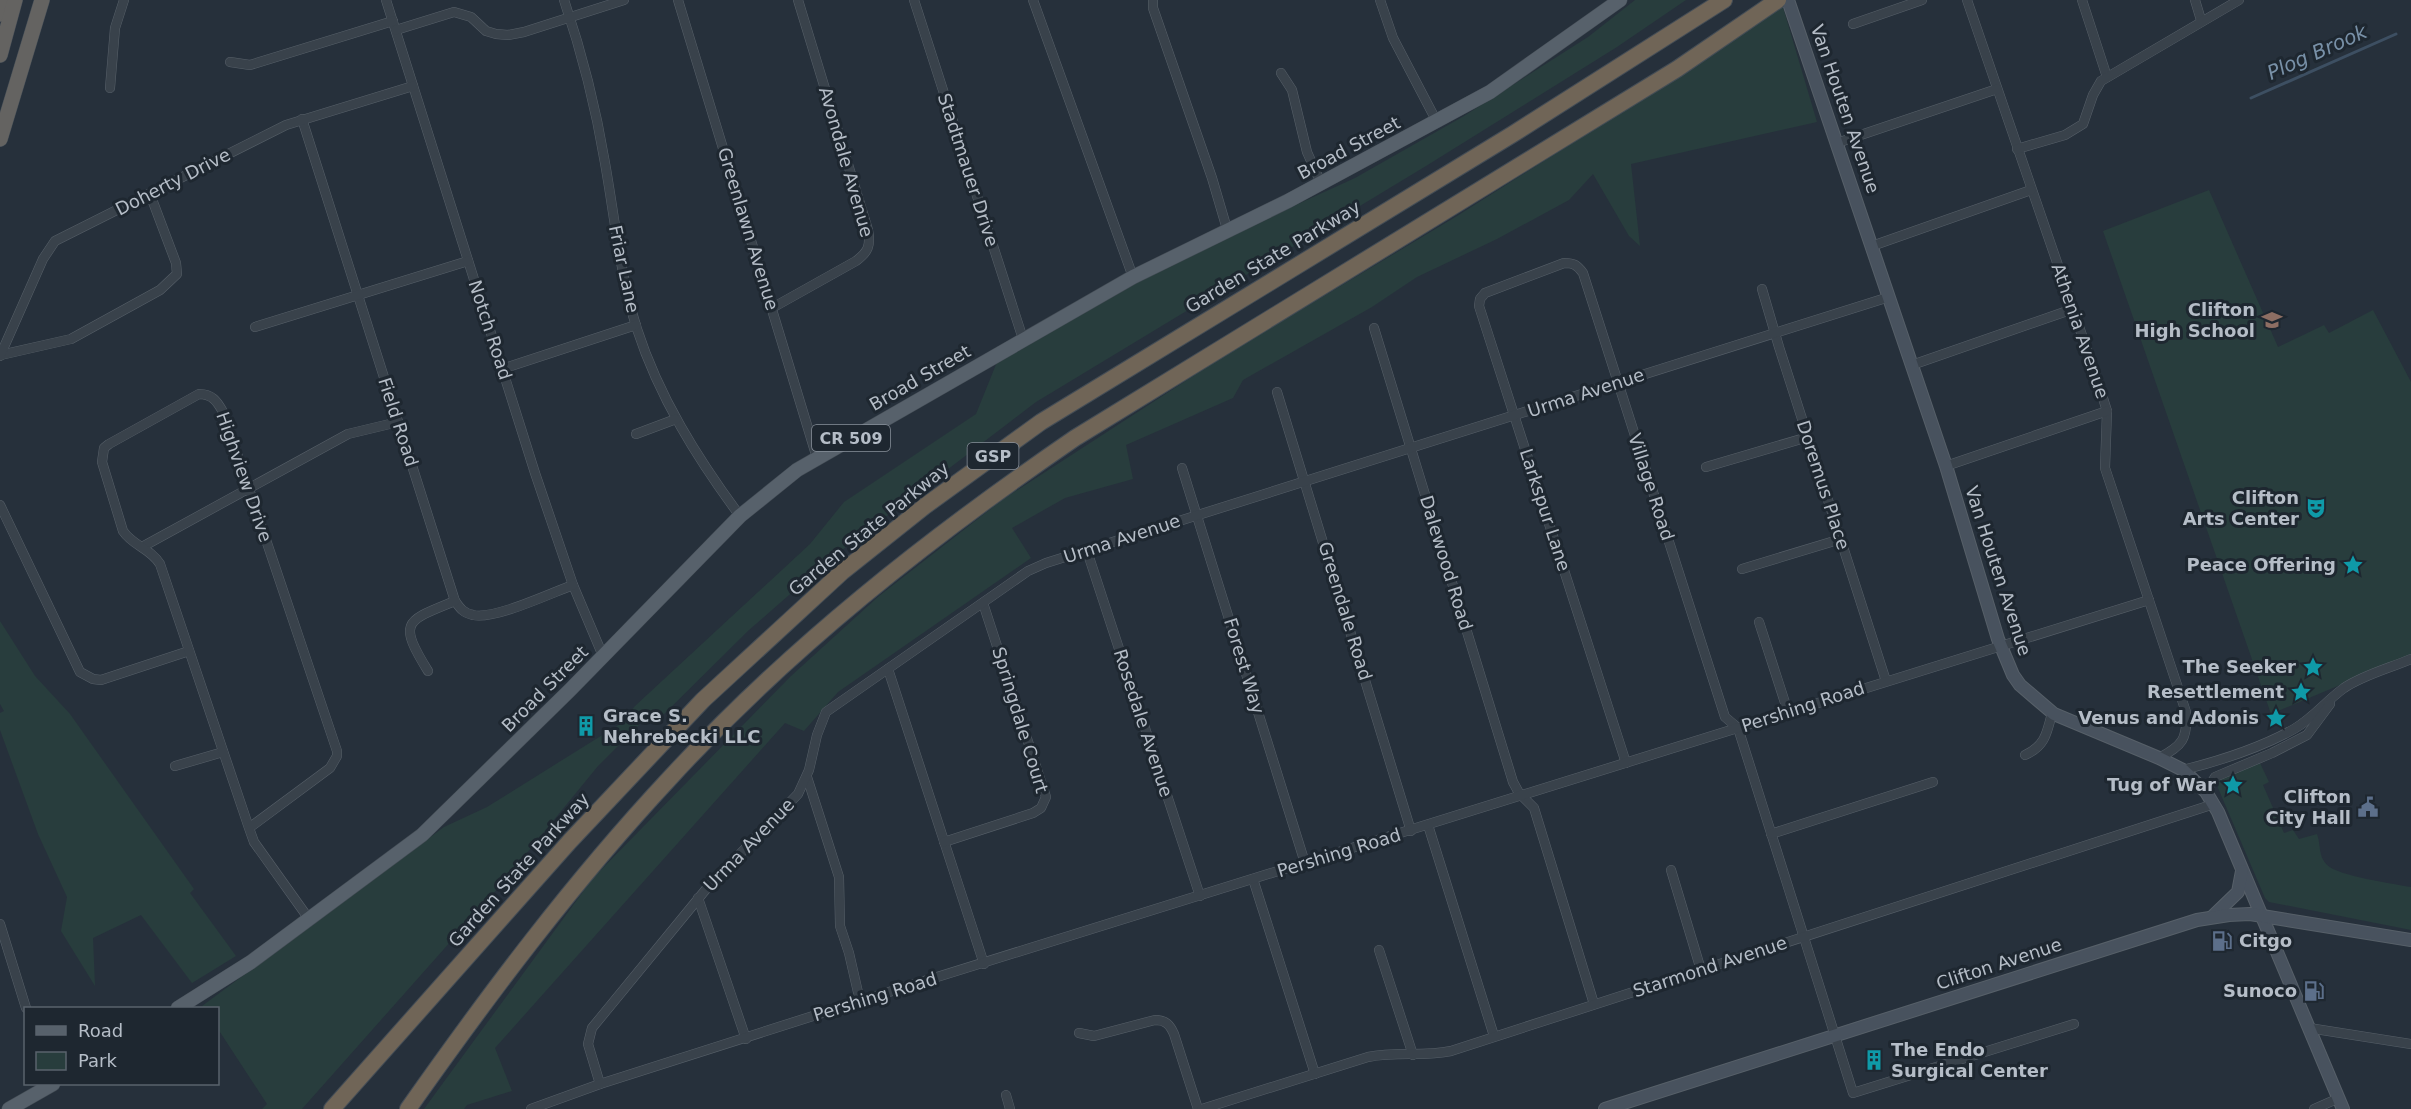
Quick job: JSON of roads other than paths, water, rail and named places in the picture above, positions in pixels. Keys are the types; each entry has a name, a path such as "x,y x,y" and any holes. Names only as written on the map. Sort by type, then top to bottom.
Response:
{"highway":[{"path":"0,14 3,0"},
{"path":"0,55 15,0"},
{"path":"0,139 43,0"},
{"name":"Garden State Parkway","path":"332,1109 570,841 703,700 842,573 925,506 1041,422 1513,134 1724,0"},
{"name":"GSP","path":"408,1109 540,929 634,816 756,691 813,638 898,567 984,500 1075,438 1677,69 1778,0"}],"main road":[{"name":"Broad Street","path":"180,1007 251,962 422,835 766,492 817,458 1133,277 1437,122 1502,84 1620,0"},
{"name":"Van Houten Avenue","path":"1788,0 1946,466 2001,645 2013,675 2020,685 2052,713 2183,770 2206,792 2214,804 2341,1104"},
{"path":"2211,918 2238,892 2242,870"},
{"name":"Clifton Avenue","path":"1605,1109 2168,928 2211,918 2240,914 2411,940"},
{"path":"9,1109 48,1085"}],"street":[{"path":"110,88 115,28 124,0"},
{"name":"Notch Road","path":"386,0 535,474 573,585 603,656"},
{"name":"Friar Lane","path":"564,0 605,162 619,259 636,326 676,419 708,473 740,516"},
{"path":"230,62 250,65 454,12 471,17 486,31 502,35 524,32 624,0"},
{"name":"Greenlawn Avenue","path":"678,0 817,458"},
{"name":"Avondale Avenue","path":"772,308 856,261 865,254 870,244 868,230 798,0"},
{"name":"Stadtmauer Drive","path":"914,0 1023,339"},
{"path":"1033,0 1133,277"},
{"path":"1153,0 1153,8 1212,178 1227,229"},
{"path":"1380,0 1393,38 1437,122"},
{"path":"1853,24 1922,0"},
{"name":"Athenia Avenue","path":"1967,0 2107,411 2105,468 2186,712 2184,739 2176,749 2159,758"},
{"path":"2082,0 2107,77"},
{"path":"2194,0 2201,20"},
{"path":"2017,149 2065,135 2083,124 2093,95 2107,77 2201,20 2239,0"},
{"path":"1281,73 1293,90 1307,152 1321,183"},
{"name":"Doherty Drive","path":"0,356 49,247 55,241 286,125 413,86"},
{"path":"1837,143 1997,89"},
{"name":"Field Road","path":"302,119 455,601"},
{"path":"1872,246 2031,190"},
{"path":"0,356 71,339 160,290 177,274 176,263 150,194"},
{"path":"255,327 468,261"},
{"name":"Village Road","path":"1553,267 1572,263 1578,266 1582,273 1725,717 1738,728 1852,1093 2074,1024"},
{"name":"Larkspur Lane","path":"1553,267 1485,293 1479,303 1626,764"},
{"name":"Doremus Place","path":"1762,289 1886,681"},
{"name":"Urma Avenue","path":"600,1084 588,1044 592,1028 698,898 742,849 798,794 807,777 817,735 826,712 1028,572 1197,515 1889,297"},
{"path":"1912,365 2073,309"},
{"path":"502,369 636,326"},
{"name":"Dalewood Road","path":"1374,328 1513,782 1534,808 1594,1004"},
{"name":"Greendale Road","path":"1277,392 1411,831"},
{"name":"Highview Drive","path":"249,828 330,768 337,756 336,746 223,411 210,395 193,396 104,448 102,462 123,531 130,541 156,557 159,564 249,828 258,850 309,919"},
{"path":"1946,466 2107,411"},
{"path":"636,434 676,419"},
{"path":"142,547 348,434 398,422"},
{"path":"1706,467 1808,437"},
{"name":"Forest Way","path":"1182,468 1305,863"},
{"path":"0,505 80,672 93,679 101,680 189,651"},
{"path":"1742,569 1840,539"},
{"name":"Rosedale Avenue","path":"1087,551 1200,896"},
{"path":"428,671 410,641 411,625 418,616 455,601 466,614 484,616 573,585"},
{"name":"Pershing Road","path":"531,1109 600,1084 860,1001 2149,600"},
{"name":"Springdale Court","path":"944,842 1033,813 1041,808 1045,801 1046,793 983,603"},
{"path":"1759,622 1788,712"},
{"path":"2183,770 2213,763 2291,731 2303,724 2349,685 2411,659"},
{"path":"888,669 984,964"},
{"path":"2206,792 2215,777 2272,753 2307,735 2339,693"},
{"path":"2025,755 2040,746 2045,738 2052,713"},
{"path":"175,766 223,752"},
{"path":"807,777 837,867 840,926 860,1001"},
{"path":"1771,834 1933,782"},
{"name":"Starmond Avenue","path":"1200,1109 1383,1054 1413,1055 1451,1051 2214,804"},
{"path":"1428,825 1494,1036"},
{"path":"1671,870 1701,970"},
{"path":"1254,879 1315,1074"},
{"path":"698,898 746,1039"},
{"path":"0,924 26,1007"},
{"path":"1379,950 1413,1055"},
{"path":"1079,1033 1094,1036 1155,1020 1164,1020 1171,1026 1200,1109"},
{"path":"2309,1028 2411,1044"},
{"path":"1006,1095 1010,1109"},
{"path":"2314,1109 2341,1104"}],"waterway":[{"name":"Plog Brook","path":"2251,98 2396,34"}],"place":[{"name":"Clifton High School","path":"2272,320"},
{"name":"Clifton Arts Center","path":"2316,508"},
{"name":"Peace Offering","path":"2353,565"},
{"name":"The Seeker","path":"2313,667"},
{"name":"Resettlement","path":"2301,692"},
{"name":"Venus and Adonis","path":"2276,718"},
{"name":"Grace S. Nehrebecki LLC","path":"586,726"},
{"name":"Tug of War","path":"2233,785"},
{"name":"Clifton City Hall","path":"2368,807"},
{"name":"Citgo","path":"2222,941"},
{"name":"Sunoco","path":"2314,991"},
{"name":"The Endo Surgical Center","path":"1874,1060"}]}
